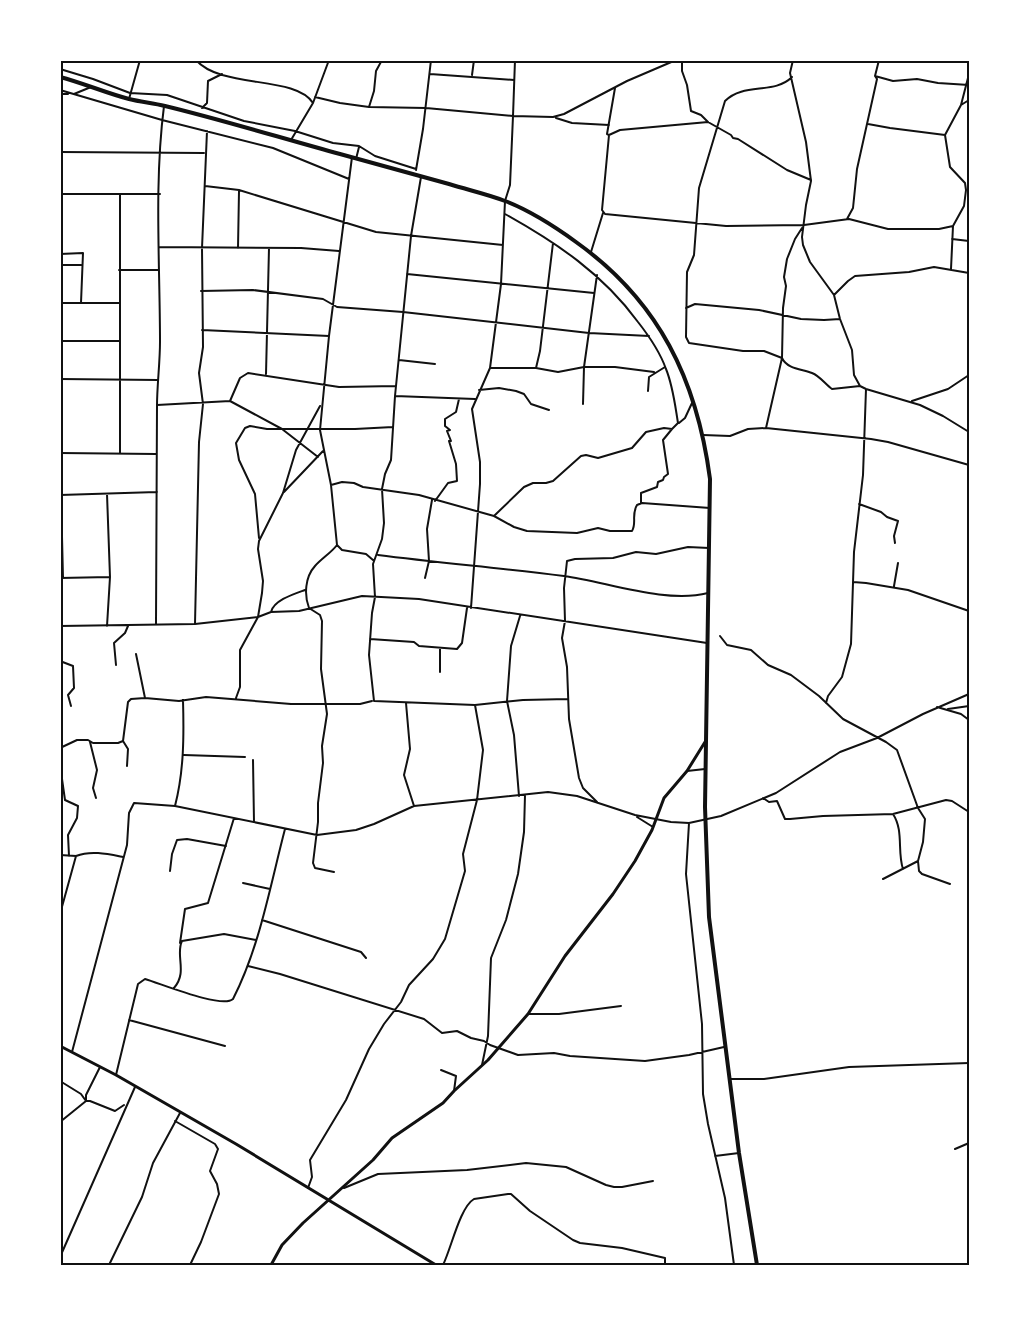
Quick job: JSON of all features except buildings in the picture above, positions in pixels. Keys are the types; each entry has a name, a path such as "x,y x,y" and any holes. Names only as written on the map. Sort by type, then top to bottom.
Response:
{"highway":[{"path":"60,77 129,99 164,106 291,140 505,201 555,227 591,252 614,272 651,315 673,351 694,401 703,435 710,479 705,742 709,917 724,1047 757,1265"}],"street":[{"path":"129,99 140,60"},
{"path":"196,60 204,69 244,81 293,90 308,96 313,102"},
{"path":"291,140 313,102 329,60"},
{"path":"369,107 374,91 376,71 382,60"},
{"path":"415,175 431,60"},
{"path":"472,76 474,60"},
{"path":"370,639 414,642 419,646 440,648 457,649 461,645 469,608 479,512 480,462 472,409 490,368 501,284 505,201 510,185 515,60"},
{"path":"553,117 564,114 674,60"},
{"path":"682,60 691,111 771,158 787,170 811,180"},
{"path":"794,60 790,73 806,142 811,180 802,240 808,258 834,295 852,350 854,375 860,386"},
{"path":"847,219 853,208 856,173 879,60"},
{"path":"60,69 130,93 160,94 244,121 295,131 333,143 359,146 370,154 416,169"},
{"path":"202,108 207,104 208,81 222,73"},
{"path":"430,74 514,80"},
{"path":"951,270 953,226 963,206 966,190 964,183 950,166 945,135 961,105 969,74"},
{"path":"875,76 893,81 917,79 967,85"},
{"path":"792,77 783,85 746,89 730,96 725,101 699,188 694,255 687,272 686,337 689,342 743,351 764,351 782,358 784,363 813,373 832,389 860,386 909,401 943,416 969,432"},
{"path":"73,94 94,86"},
{"path":"591,252 603,213 609,135 607,134 615,88"},
{"path":"60,92 286,153 349,179"},
{"path":"315,97 369,107 426,108 513,116 553,117 572,123 609,125"},
{"path":"961,105 969,100"},
{"path":"156,624 157,405 160,343 158,270 160,153 164,106"},
{"path":"609,135 620,130 708,122"},
{"path":"867,123 945,135"},
{"path":"195,624 199,442 203,404 199,373 203,347 201,291 207,131"},
{"path":"359,146 349,179 329,336 320,430 331,485 337,544 342,550 366,554 374,560"},
{"path":"60,152 205,153"},
{"path":"374,700 370,672 370,639 375,597 374,560 378,555 384,523 382,489 391,460 411,236 421,177"},
{"path":"204,186 240,190 376,232 503,245"},
{"path":"238,248 240,190"},
{"path":"60,194 160,194"},
{"path":"120,195 120,453"},
{"path":"963,206 969,207"},
{"path":"505,213 554,242 597,275 621,299 649,336 666,367 678,423"},
{"path":"603,213 726,226 804,225 847,219 883,229 939,229 953,226"},
{"path":"766,428 782,358 783,297 786,286 784,277 787,259 804,225"},
{"path":"952,239 969,241"},
{"path":"536,368 554,242"},
{"path":"159,248 301,248 340,251"},
{"path":"266,376 269,248"},
{"path":"60,254 83,253 81,303"},
{"path":"60,265 82,265"},
{"path":"834,295 855,276 909,272 931,267 969,273"},
{"path":"119,270 158,270"},
{"path":"407,274 594,293"},
{"path":"583,404 584,367 597,275"},
{"path":"201,291 269,292 323,300 337,307 589,333 649,336"},
{"path":"60,303 119,303"},
{"path":"686,308 695,304 759,310 784,316 824,320 840,319"},
{"path":"202,330 329,336"},
{"path":"60,341 120,341"},
{"path":"399,360 435,364"},
{"path":"490,368 536,368 558,372 584,367 622,367 654,372"},
{"path":"648,391 648,379 654,372 666,367"},
{"path":"230,401 240,378 245,374 339,387 396,386"},
{"path":"909,401 948,389 969,375"},
{"path":"60,379 158,380"},
{"path":"479,390 499,388 516,391 524,394 531,404 549,410"},
{"path":"826,703 828,696 842,677 849,654 866,389"},
{"path":"395,396 475,399"},
{"path":"425,578 429,561 427,529 434,500 448,483 457,481 456,464 449,441 452,441 447,430 450,430 445,426 445,419 456,412 459,399"},
{"path":"157,405 230,401 282,429 318,457"},
{"path":"641,503 641,493 657,487 658,482 668,474 663,440 685,418 694,401"},
{"path":"259,541 282,493 300,442 322,404"},
{"path":"236,698 240,687 240,650 258,617 263,581 258,557 255,494 239,460 236,443 238,437 245,428 250,426 267,429 320,430 393,427"},
{"path":"494,516 524,487 533,483 553,481 581,456 598,458 632,448 646,432 663,428 672,429"},
{"path":"703,435 730,436 748,429 766,428 864,438 888,442 969,465"},
{"path":"282,493 323,451"},
{"path":"60,453 157,454"},
{"path":"331,485 342,482 354,483 363,487 419,495 494,516 527,531 577,533 601,528 610,531 629,531 634,528 635,507 641,503 710,508"},
{"path":"110,577 62,578 61,495 157,492"},
{"path":"107,494 110,577 107,627"},
{"path":"859,504 898,521 894,536 896,543"},
{"path":"334,872 315,868 313,865 323,764 322,746 327,714 321,669 322,621 320,615 309,608 305,590 314,567 337,544"},
{"path":"600,805 583,788 579,778 568,699 567,667 562,638 565,621 567,561 613,558 636,552 651,554 688,547 709,548"},
{"path":"378,555 565,577 676,596 708,592"},
{"path":"893,588 898,563"},
{"path":"853,582 919,593 969,611"},
{"path":"271,612 274,606 305,590"},
{"path":"60,626 195,624 258,617 271,612 299,611 362,596 419,599 707,643"},
{"path":"519,796 516,751 507,701 511,646 520,616"},
{"path":"116,665 114,644 125,633 128,626"},
{"path":"720,636 729,646 753,651 763,662 791,675 843,719 897,750 925,822 923,845 918,861 920,873 950,884"},
{"path":"440,648 440,672"},
{"path":"136,654 145,698"},
{"path":"60,661 73,666 74,688 68,695 71,706"},
{"path":"72,1052 129,838 129,813 134,803 175,806 317,835 356,830 414,806 548,792 565,793 635,815 689,823 721,816 763,798 791,785 840,752 877,738 937,707 969,694"},
{"path":"128,766 128,749 123,741 129,700 145,698 183,700 206,697 236,698 276,704 360,704 374,700 475,705 507,701 568,699"},
{"path":"175,806 184,755 183,700"},
{"path":"406,703 410,749 404,775 414,806"},
{"path":"308,1188 312,1178 310,1160 346,1100 369,1049 401,1002 409,985 433,959 445,939 465,871 463,854 477,800 483,750 475,705"},
{"path":"946,710 969,706"},
{"path":"937,707 961,714 969,720"},
{"path":"60,748 77,740 112,744 123,741"},
{"path":"90,742 97,770 93,788 96,798"},
{"path":"271,1265 282,1245 327,1200 373,1160 392,1138 435,1109 482,1066 528,1014 565,957 620,884 653,827 667,794 687,771 705,742"},
{"path":"184,755 245,757"},
{"path":"253,760 254,822"},
{"path":"60,765 65,800 78,806 77,818 68,835 69,856"},
{"path":"687,771 705,769"},
{"path":"482,1066 487,1043 490,958 506,920 518,874 524,832 525,795"},
{"path":"763,798 769,802 777,801 785,819 893,814 933,802 950,800 969,812"},
{"path":"893,814 899,830 903,869"},
{"path":"635,815 653,827"},
{"path":"174,988 181,972 180,943 185,909 208,903 234,818"},
{"path":"689,823 686,856 687,893 702,1024 703,1094 725,1198 734,1265"},
{"path":"116,1075 138,984 142,981 146,979 195,996 228,1002 233,999 248,966 256,940 285,829"},
{"path":"170,871 177,840 187,839 226,846"},
{"path":"60,855 76,856 96,853 123,857"},
{"path":"60,914 76,856"},
{"path":"883,879 918,861"},
{"path":"243,884 270,889"},
{"path":"262,920 361,952 366,958"},
{"path":"180,943 219,934 256,940"},
{"path":"248,966 395,1009 424,1019 442,1033 458,1031 518,1055 550,1053 642,1061 724,1047"},
{"path":"528,1014 559,1014 621,1006"},
{"path":"129,1020 225,1046"},
{"path":"60,1046 116,1075 436,1265"},
{"path":"729,1079 764,1079 849,1067 969,1063"},
{"path":"86,1101 86,1095 100,1066"},
{"path":"441,1070 456,1076 454,1090"},
{"path":"60,1081 81,1094 86,1101"},
{"path":"60,1257 135,1087"},
{"path":"60,1122 86,1101 115,1111 122,1107 129,1098"},
{"path":"108,1265 142,1197 153,1163 180,1113"},
{"path":"175,1121 215,1144 218,1149 210,1171 218,1188 217,1202 190,1265"},
{"path":"955,1149 969,1143"},
{"path":"715,1156 739,1154"},
{"path":"341,1189 378,1174 467,1170 526,1163 566,1167 614,1187 653,1181"},
{"path":"443,1265 469,1202 508,1194 573,1240 665,1258 665,1265"}]}
